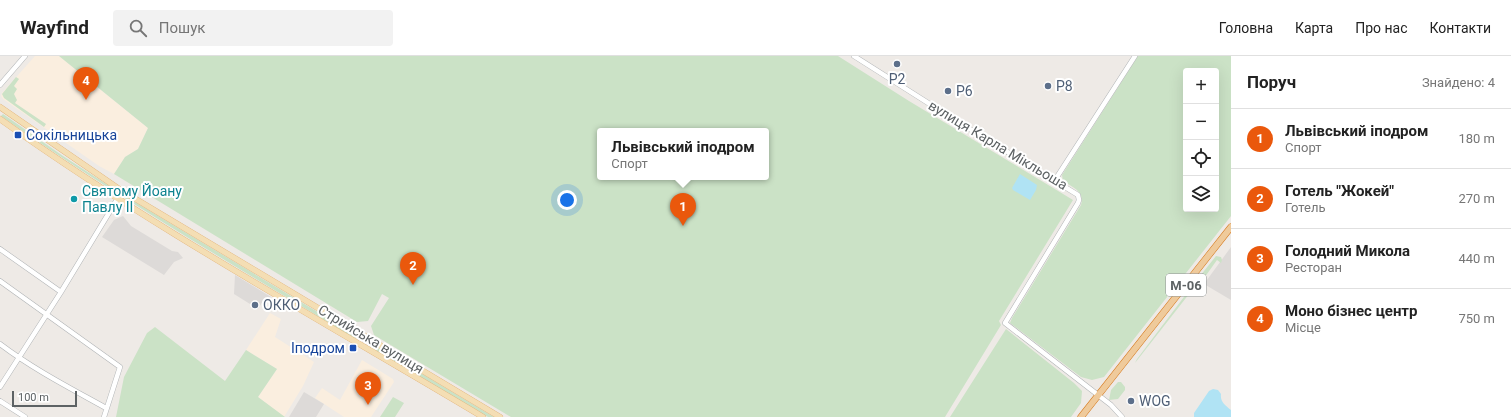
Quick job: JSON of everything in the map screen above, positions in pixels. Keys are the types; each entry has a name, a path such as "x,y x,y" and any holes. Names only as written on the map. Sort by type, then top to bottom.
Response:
{"highway":[{"name":"М-06","path":"1081,417 1231,227"}],"main road":[{"name":"Стрийська вулиця","path":"0,107 119,190 500,417"},
{"name":"Стрийська вулиця","path":"0,119 118,198 384,359 483,417"}],"street":[{"path":"0,85 26,56"},
{"name":"вулиця Карла Мікльоша","path":"854,56 956,120 1076,192 1079,197 1078,203 1005,323 1098,396"},
{"path":"1055,180 1135,56"},
{"path":"0,387 61,292 118,198"},
{"path":"0,249 61,292"},
{"path":"0,281 120,367 104,417"},
{"path":"0,344 18,358 70,389 106,408"},
{"path":"1098,396 1111,405 1122,417"},
{"path":"0,401 25,417"}],"shaded area":[{"path":"35,56 59,56 148,128 138,149 125,157 114,174 99,166 3,99 1,96 2,93"},
{"path":"123,216 131,226 172,251 178,252 183,258 174,262 164,275 102,237 114,220"},
{"path":"1231,247 1231,300 1204,284"},
{"path":"235,275 271,297 269,300 263,301 258,309 234,294"},
{"path":"270,313 281,319 275,337 314,362 303,386 284,417 258,397 277,369 246,350"},
{"path":"362,360 393,379 394,382 371,417 344,417 315,398 322,388 340,400"},
{"path":"304,392 324,404 316,417 289,417"}],"green space":[{"path":"59,56 838,56 909,101 1073,200 999,321 1001,325 945,417 511,417 374,335 371,326 389,298 382,294 368,321 357,322 114,174 125,157 138,149 148,128"},
{"path":"1138,56 1231,56 1231,216 1104,377 1092,380 1081,377 1010,323 1081,205 1081,196 1077,190 1063,181 1062,175"},
{"path":"16,77 19,79 14,86 17,89 14,94 17,100 15,103 46,124 44,127 4,98 2,94"},
{"path":"3,114 63,156 120,193 356,335 356,338 131,202 44,146 1,116"},
{"path":"1216,256 1221,257 1221,263 1217,260 1202,281 1200,280 1135,363 1196,281"},
{"path":"155,327 225,381 246,350 277,369 258,397 285,417 116,417 124,377 147,333"},
{"path":"1006,329 1082,391 1081,403 1071,417 950,417"},
{"path":"368,343 371,343 494,417 488,417 372,348"},
{"path":"1118,382 1121,382 1125,387 1125,390 1118,399 1109,400 1111,390"},
{"path":"393,397 404,403 395,417 380,417"}],"water":[{"path":"1020,174 1037,185 1036,190 1030,200 1012,188"},
{"path":"1213,389 1218,390 1221,394 1222,401 1231,410 1231,417 1194,417 1194,413 1209,391"}],"place":[{"name":"P2","path":"897,64"},
{"name":"P8","path":"1048,86"},
{"name":"P6","path":"948,91"},
{"name":"Моно бізнес центр","path":"86,100"},
{"name":"Сокільницька","path":"18,135"},
{"name":"Святому Йоану Павлу ІІ","path":"74,199"},
{"name":"Львівський іподром","path":"683,226"},
{"name":"Готель \"Жокей\"","path":"413,285"},
{"name":"ОККО","path":"255,305"},
{"name":"Іподром","path":"353,348"},
{"name":"WOG","path":"1131,401"},
{"name":"Голодний Микола","path":"368,405"}]}
